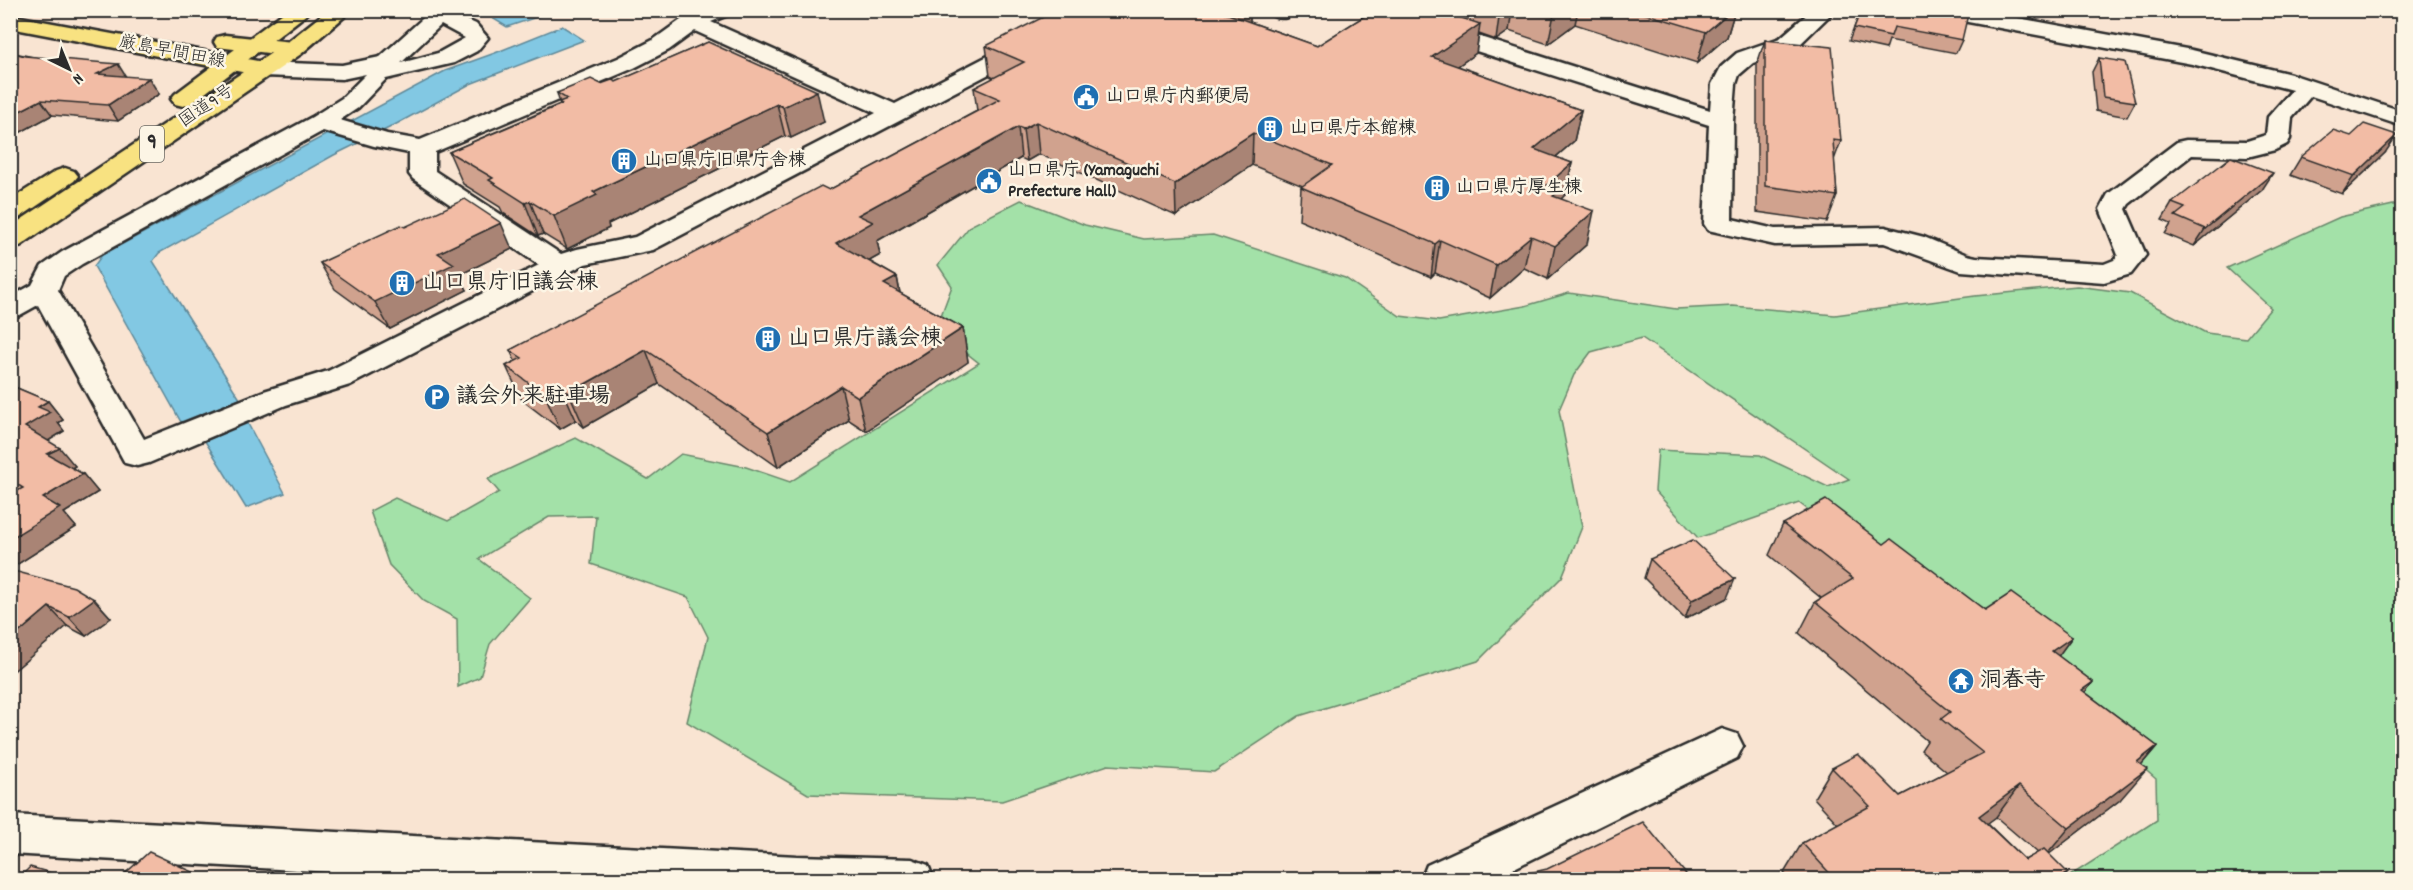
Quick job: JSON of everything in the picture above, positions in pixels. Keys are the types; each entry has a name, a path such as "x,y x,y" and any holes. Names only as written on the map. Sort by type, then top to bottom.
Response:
{"main road":[{"name":"厳島早間田線","path":"52,10 185,36 293,48"},
{"name":"国道9号","path":"10,212 178,103 252,45 302,10"},
{"name":"国道9号","path":"10,240 263,69 342,10"},
{"name":"厳島早間田線","path":"10,21 263,69"}],"street":[{"path":"327,124 383,141 422,148 627,63 661,45 693,22 720,10"},
{"path":"44,290 137,455 275,398 339,378 577,257 643,244 1094,10"},
{"path":"1371,10 1721,122"},
{"path":"1936,10 2192,57 2307,87 2403,119"},
{"path":"1817,12 1788,43 1745,58 1729,72 1724,84 1721,122 1718,224 1775,237 1885,235 1914,243 1962,263 1976,265 2104,273 2120,270 2128,265 2132,255 2113,209 2117,200 2186,147 2247,149 2266,146 2278,139 2280,117 2307,87"},
{"path":"10,309 44,290 52,272 72,258 327,124 383,68 442,13 468,29 477,39 472,47 435,60 383,68 342,72 263,69"},
{"path":"693,22 895,113"},
{"path":"293,48 383,68"},
{"path":"422,148 422,174 558,265"},
{"path":"1443,879 1722,746"},
{"path":"10,834 797,877 912,879"}],"green space":[{"path":"1021,200 1085,225 1144,239 1213,235 1345,278 1400,316 1439,321 1525,306 1569,293 1676,309 1733,306 1835,315 1975,296 2077,286 2130,293 2206,333 2246,338 2271,308 2227,268 2340,217 2402,203 2402,879 2065,879 2157,820 2156,779 2095,726 1799,503 1698,538 1655,491 1658,450 1760,455 1828,487 1849,479 1642,338 1591,352 1574,375 1559,410 1582,527 1562,577 1478,661 1299,716 1214,772 1108,765 1002,801 808,794 687,722 708,637 688,597 591,564 596,516 549,517 479,559 530,598 490,644 480,677 458,687 457,619 424,601 389,565 370,511 395,498 448,521 499,492 488,479 576,438 648,479 681,454 746,467 790,482 979,363 936,329 952,286 938,265 970,226"}],"water":[{"path":"479,10 546,10 549,13 507,27"},
{"path":"562,26 584,40 470,84 334,155 159,253 153,261 240,399 181,422 94,266 102,255 445,71"},
{"path":"247,422 285,493 246,508 205,441"}],"building":[{"path":"1057,10 1111,10 1119,13 1125,10 1230,10 1225,13 1317,46 1374,10 1437,10 1480,24 1432,57 1581,110 1534,149 1572,163 1547,185 1560,191 1553,196 1594,211 1555,246 1531,236 1496,265 1440,240 1435,244 1301,187 1332,165 1253,133 1175,184 1036,122 1023,129 1018,127 858,215 873,222 836,243 897,277 884,284 963,328 858,397 841,386 768,432 646,350 569,393 561,386 545,395 506,366 522,358 510,350 821,186 829,190 1000,99 974,88 1024,62 986,46"},
{"path":"1541,10 1559,10 1554,14"},
{"path":"1633,10 1732,10 1706,32"},
{"path":"1861,10 1969,10 1962,40 1894,27 1891,36 1854,28"},
{"path":"1765,40 1832,47 1841,141 1833,140 1837,196 1765,186"},
{"path":"708,42 817,91 783,107 777,104 593,192 597,195 554,216 530,201 525,203 489,180 493,178 449,152 562,104 559,102 567,99 557,93 591,79 601,84 612,80 616,82"},
{"path":"10,52 25,56 118,64 97,74 149,78 108,105 41,100 10,116"},
{"path":"2099,58 2125,62 2135,102 2103,97"},
{"path":"2364,124 2397,135 2354,176 2301,157 2333,130 2351,136"},
{"path":"2231,157 2273,173 2205,229 2175,216 2185,208 2172,203"},
{"path":"465,199 501,223 438,253 454,264 375,302 320,263 401,225 405,227"},
{"path":"10,385 48,401 38,407 50,412 25,427 60,448 47,454 83,474 43,498 60,508 10,539 10,495 23,488 10,480"},
{"path":"1826,500 1884,544 1891,539 1985,610 2011,593 2072,637 2052,651 2093,682 2082,690 2157,746 2137,762 2147,769 2069,828 2019,786 1979,816 2025,860 2044,849 2068,873 2057,879 1835,879 1802,843 1870,806 1832,768 1858,754 1900,796 1983,753 1941,719 1950,712 1815,602 1853,579 1783,524"},
{"path":"1693,540 1735,579 1692,600 1650,559"},
{"path":"10,570 74,587 94,599 69,617 49,607 10,640"},
{"path":"1643,822 1690,879 1502,879 1547,869"},
{"path":"149,852 193,872 185,879 119,879"},
{"path":"30,867 72,879 18,879"}],"place":[{"name":"山口県庁内郵便局","path":"1086,97"},
{"name":"山口県庁本館棟","path":"1270,129"},
{"name":"山口県庁旧県庁舎棟","path":"624,161"},
{"name":"山口県庁 (Yamaguchi Prefecture Hall)","path":"989,181"},
{"name":"山口県庁厚生棟","path":"1437,188"},
{"name":"山口県庁旧議会棟","path":"402,283"},
{"name":"山口県庁議会棟","path":"768,339"},
{"name":"議会外来駐車場","path":"437,397"},
{"name":"洞春寺","path":"1961,681"}]}
